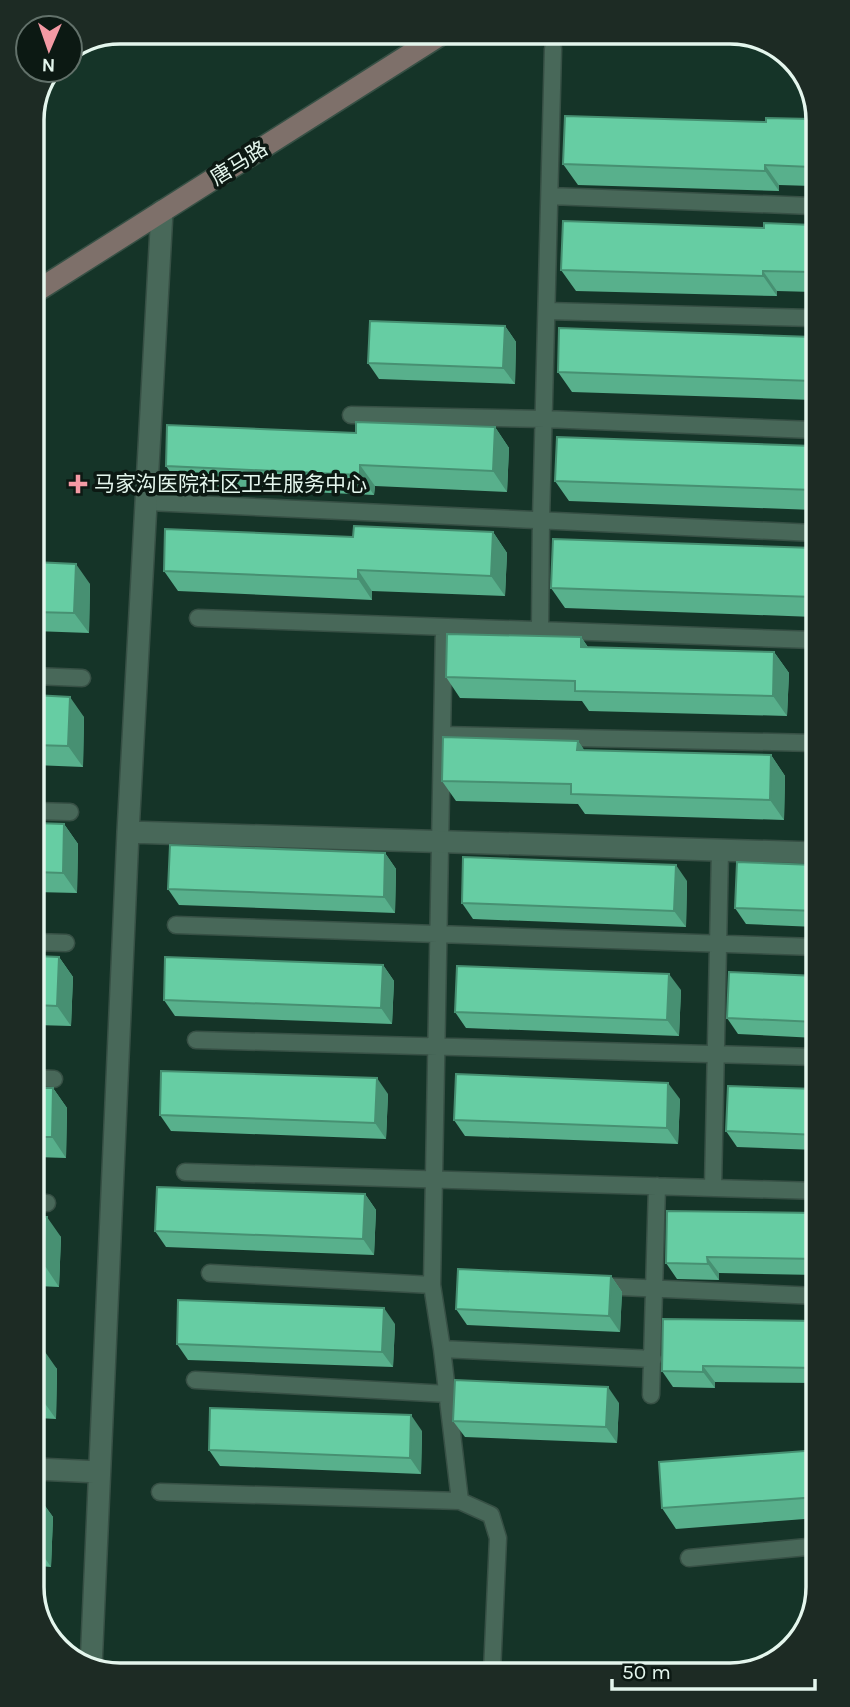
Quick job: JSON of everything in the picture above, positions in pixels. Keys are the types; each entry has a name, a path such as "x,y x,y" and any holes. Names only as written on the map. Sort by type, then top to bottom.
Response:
{"main road":[{"name":"唐马路","path":"44,286 426,44"}],"street":[{"path":"91,1657 128,832 162,211"},
{"path":"128,832 806,853"},
{"path":"44,1469 99,1472"}],"lane":[{"path":"540,630 553,49"},
{"path":"550,197 806,206"},
{"path":"547,311 806,318"},
{"path":"351,415 545,419 806,430"},
{"path":"148,502 806,533"},
{"path":"198,618 806,640"},
{"path":"443,627 432,1285 460,1501"},
{"path":"44,676 82,678"},
{"path":"442,735 806,743"},
{"path":"44,811 70,812"},
{"path":"713,1188 720,850"},
{"path":"176,925 806,947"},
{"path":"44,942 65,943"},
{"path":"197,1040 806,1057"},
{"path":"44,1078 54,1079"},
{"path":"184,1172 806,1191"},
{"path":"652,1395 657,1186"},
{"path":"210,1273 432,1285"},
{"path":"578,1286 806,1295"},
{"path":"442,1349 653,1359"},
{"path":"195,1380 447,1394"},
{"path":"160,1492 460,1501 491,1515 498,1538 492,1663"},
{"path":"689,1558 806,1547"}],"building":[{"path":"565,116 766,122 766,118 806,119 806,167 765,165 765,171 563,164"},
{"path":"563,221 764,228 764,223 806,225 806,272 763,271 763,276 561,270"},
{"path":"370,321 505,326 503,368 368,363"},
{"path":"559,328 806,337 806,381 558,372"},
{"path":"356,422 495,427 493,471 360,465 360,475 166,466 167,425 356,433"},
{"path":"557,437 806,446 806,490 555,481"},
{"path":"354,526 493,532 491,576 358,570 358,579 164,571 165,529 353,537"},
{"path":"553,539 806,548 806,597 551,588"},
{"path":"44,562 76,564 74,613 44,612"},
{"path":"447,634 581,637 581,647 774,652 773,696 575,691 575,681 446,677"},
{"path":"44,696 70,697 68,746 44,745"},
{"path":"443,737 578,741 577,750 771,755 770,800 571,794 571,784 442,781"},
{"path":"44,823 64,824 63,873 44,872"},
{"path":"170,845 385,853 384,897 168,889"},
{"path":"463,857 676,865 674,911 462,903"},
{"path":"737,862 806,865 806,911 735,908"},
{"path":"44,956 59,957 57,1006 44,1005"},
{"path":"165,957 383,965 381,1008 164,1000"},
{"path":"457,966 669,974 667,1020 455,1012"},
{"path":"729,972 806,976 806,1022 727,1018"},
{"path":"161,1071 377,1078 375,1123 160,1115"},
{"path":"456,1074 668,1083 667,1128 454,1120"},
{"path":"728,1086 806,1089 806,1135 726,1131"},
{"path":"44,1088 53,1088 52,1137 44,1137"},
{"path":"157,1187 365,1194 363,1239 155,1231"},
{"path":"667,1211 806,1213 806,1259 707,1257 708,1264 666,1263"},
{"path":"44,1217 47,1217 45,1266"},
{"path":"458,1269 611,1276 609,1316 456,1309"},
{"path":"178,1300 384,1308 382,1352 177,1344"},
{"path":"663,1319 806,1321 806,1368 703,1366 703,1372 662,1371"},
{"path":"455,1380 608,1387 606,1427 453,1421"},
{"path":"210,1408 411,1415 410,1458 209,1450"},
{"path":"806,1451 806,1498 662,1508 659,1462"}],"place":[{"name":"马家沟医院社区卫生服务中心","path":"78,484"}]}
